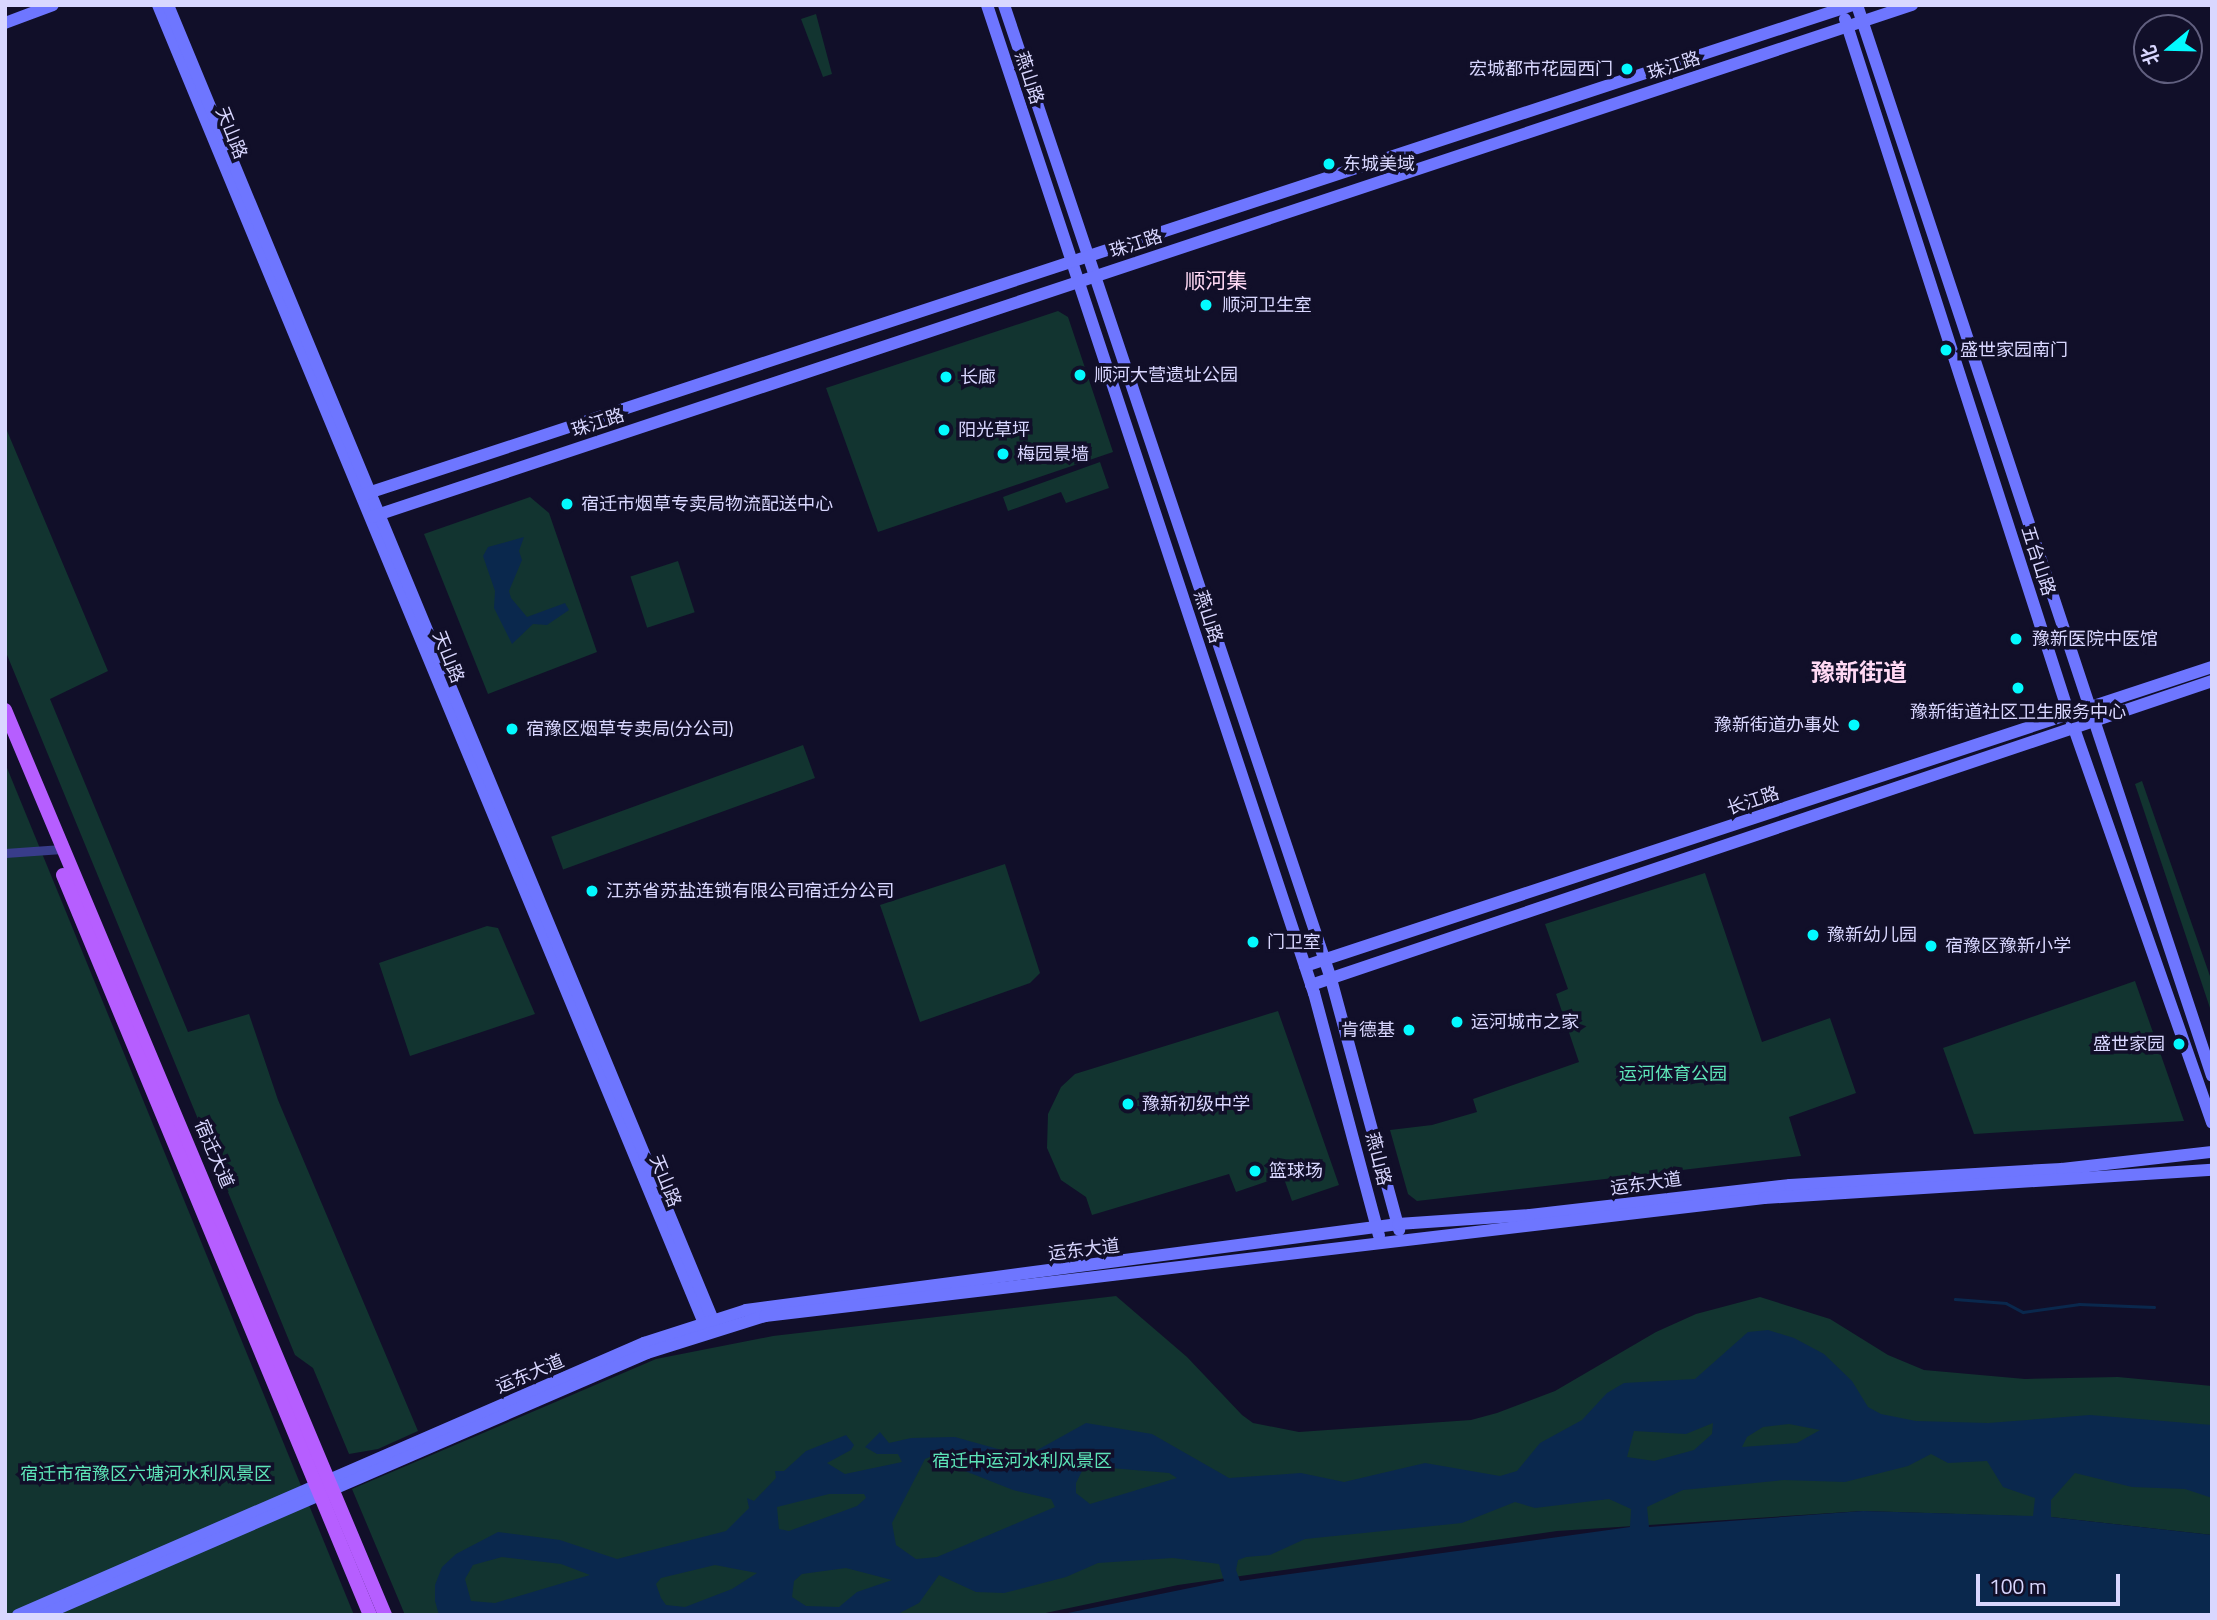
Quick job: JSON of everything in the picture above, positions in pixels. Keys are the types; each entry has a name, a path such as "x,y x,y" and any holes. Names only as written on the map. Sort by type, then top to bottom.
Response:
{"main road":[{"name":"宿迁大道","path":"5,710 58,850"},
{"name":"宿迁大道","path":"5,735 58,850 325,1487 385,1615"},
{"name":"宿迁大道","path":"325,1487 370,1615"}],"street":[{"path":"5,23 53,5"},
{"name":"天山路","path":"158,5 377,515 709,1321"},
{"name":"天山路","path":"168,5 368,494"},
{"name":"燕山路","path":"987,5 1305,966 1381,1243"},
{"name":"燕山路","path":"1004,5 1331,979 1402,1241"},
{"name":"珠江路","path":"377,515 1912,5"},
{"name":"珠江路","path":"368,494 1848,6"},
{"name":"五台山路","path":"1848,6 1862,22 2212,1076"},
{"name":"五台山路","path":"1848,6 1847,27 2071,721 2212,1123"},
{"name":"长江路","path":"2090,715 2212,667"},
{"name":"长江路","path":"1305,966 2090,715 2212,681"},
{"name":"长江路","path":"1311,985 2071,721"},
{"path":"5,853 58,850"},
{"name":"运东大道","path":"43,1615 644,1343 758,1307 1378,1229 1398,1224 1530,1215 1790,1185 2062,1169 2212,1152"},
{"name":"运东大道","path":"18,1615 647,1353 751,1320 1381,1243 1527,1230 1764,1198 2212,1170"}],"green space":[{"path":"816,14 832,74 823,77 801,19"},
{"path":"1058,311 1068,317 1113,452 878,532 826,388"},
{"path":"5,426 108,671 50,699 188,1032 249,1014 278,1100 418,1431 378,1449 349,1454 313,1368 295,1355 5,650"},
{"path":"1100,462 1109,488 1066,503 1061,492 1008,511 1003,497"},
{"path":"530,497 549,513 597,652 488,694 424,534"},
{"path":"678,561 695,612 647,628 630,576"},
{"path":"803,745 815,778 563,870 551,837"},
{"name":"宿迁市宿豫区六塘河水利风景区","path":"5,763 354,1615 5,1615"},
{"path":"2142,781 2212,982 2212,1014 2135,784"},
{"path":"1005,864 1040,973 1030,983 920,1022 880,905"},
{"name":"运河体育公园","path":"1705,873 1762,1042 1830,1018 1856,1093 1789,1117 1801,1156 1417,1201 1408,1194 1390,1130 1432,1125 1477,1112 1473,1099 1579,1062 1556,994 1568,989 1545,924"},
{"path":"487,926 498,928 535,1014 410,1056 379,963"},
{"path":"2135,981 2184,1121 1974,1134 1943,1048"},
{"path":"1278,1011 1339,1185 1292,1201 1283,1176 1236,1192 1229,1174 1092,1215 1086,1197 1061,1180 1047,1148 1048,1114 1061,1087 1075,1074"},
{"name":"宿迁中运河水利风景区","path":"1116,1296 1187,1357 1242,1415 1253,1423 1299,1432 1471,1420 1497,1413 1555,1391 1656,1332 1696,1314 1760,1297 1830,1319 1888,1355 1924,1370 2025,1379 2118,1377 2212,1386 2212,1535 2051,1517 1863,1511 1557,1531 1178,1585 1036,1615 405,1615 352,1489 656,1359 773,1336"}],"water":[{"path":"524,537 519,551 522,560 509,591 511,598 527,617 565,603 569,610 547,625 533,624 512,644 494,608 495,591 483,556 488,547"},
{"path":"1768,1330 1794,1338 1824,1354 1852,1381 1868,1407 1881,1414 1916,1421 1988,1423 2090,1415 2212,1425 2212,1498 2185,1489 2132,1487 2075,1473 2051,1500 2051,1517 2212,1535 2212,1615 1058,1615 1224,1581 1219,1564 1173,1558 1098,1563 1066,1577 1004,1593 976,1592 939,1575 919,1603 896,1615 439,1615 435,1601 435,1585 442,1567 456,1554 498,1532 560,1540 617,1559 726,1531 749,1508 747,1498 754,1501 776,1478 775,1471 784,1471 806,1451 846,1435 854,1445 851,1450 827,1463 845,1474 902,1462 898,1454 877,1454 865,1447 880,1432 889,1443 911,1438 955,1437 1005,1451 1032,1453 1086,1423 1152,1434 1229,1478 1301,1473 1344,1482 1425,1463 1500,1476 1517,1471 1540,1443 1582,1420 1607,1393 1624,1383 1695,1379 1748,1332","holes":["1713,1423 1712,1434 1694,1450 1654,1461 1627,1457 1634,1431 1686,1434","1789,1424 1820,1430 1797,1443 1742,1447 1747,1437 1763,1427","1931,1454 1948,1463 1987,1461 2003,1487 2035,1498 2033,1516 1863,1511 1649,1527 1647,1507 1683,1490 1784,1480 1845,1482 1908,1466","930,1457 1013,1490 1051,1499 1055,1507 937,1557 916,1559 896,1545 892,1523 925,1459","1101,1462 1111,1468 1169,1473 1177,1478 1090,1504 1076,1493 1076,1483 1082,1471 1105,1467","829,1494 864,1494 866,1498 857,1506 789,1531 779,1529 777,1507","1609,1499 1631,1509 1630,1527 1240,1581 1236,1570 1238,1560 1270,1555 1305,1539 1462,1523 1515,1502 1535,1508","502,1557 561,1564 590,1575 495,1603 471,1601 465,1579 473,1565","715,1565 757,1573 732,1589 685,1607 666,1605 656,1584 661,1578","846,1568 892,1580 857,1592 839,1607 806,1606 792,1597 794,1581 802,1574"]}],"waterway":[{"path":"1955,1299 2006,1303 2023,1312 2079,1304 2154,1307"}],"place":[{"name":"宏城都市花园西门","path":"1627,69"},
{"name":"东城美域","path":"1329,164"},
{"name":"顺河卫生室","path":"1206,305"},
{"name":"盛世家园南门","path":"1946,350"},
{"name":"顺河大营遗址公园","path":"1080,375"},
{"name":"长廊","path":"946,377"},
{"name":"阳光草坪","path":"944,430"},
{"name":"梅园景墙","path":"1003,454"},
{"name":"宿迁市烟草专卖局物流配送中心","path":"567,504"},
{"name":"豫新医院中医馆","path":"2016,639"},
{"name":"豫新街道社区卫生服务中心","path":"2018,688"},
{"name":"豫新街道办事处","path":"1854,725"},
{"name":"宿豫区烟草专卖局(分公司)","path":"512,729"},
{"name":"江苏省苏盐连锁有限公司宿迁分公司","path":"592,891"},
{"name":"豫新幼儿园","path":"1813,935"},
{"name":"门卫室","path":"1253,942"},
{"name":"宿豫区豫新小学","path":"1931,946"},
{"name":"运河城市之家","path":"1457,1022"},
{"name":"肯德基","path":"1409,1030"},
{"name":"盛世家园","path":"2179,1044"},
{"name":"豫新初级中学","path":"1128,1104"},
{"name":"篮球场","path":"1255,1171"}],"district":[{"name":"顺河集","path":"1216,280"},
{"name":"豫新街道","path":"1859,673"}]}
